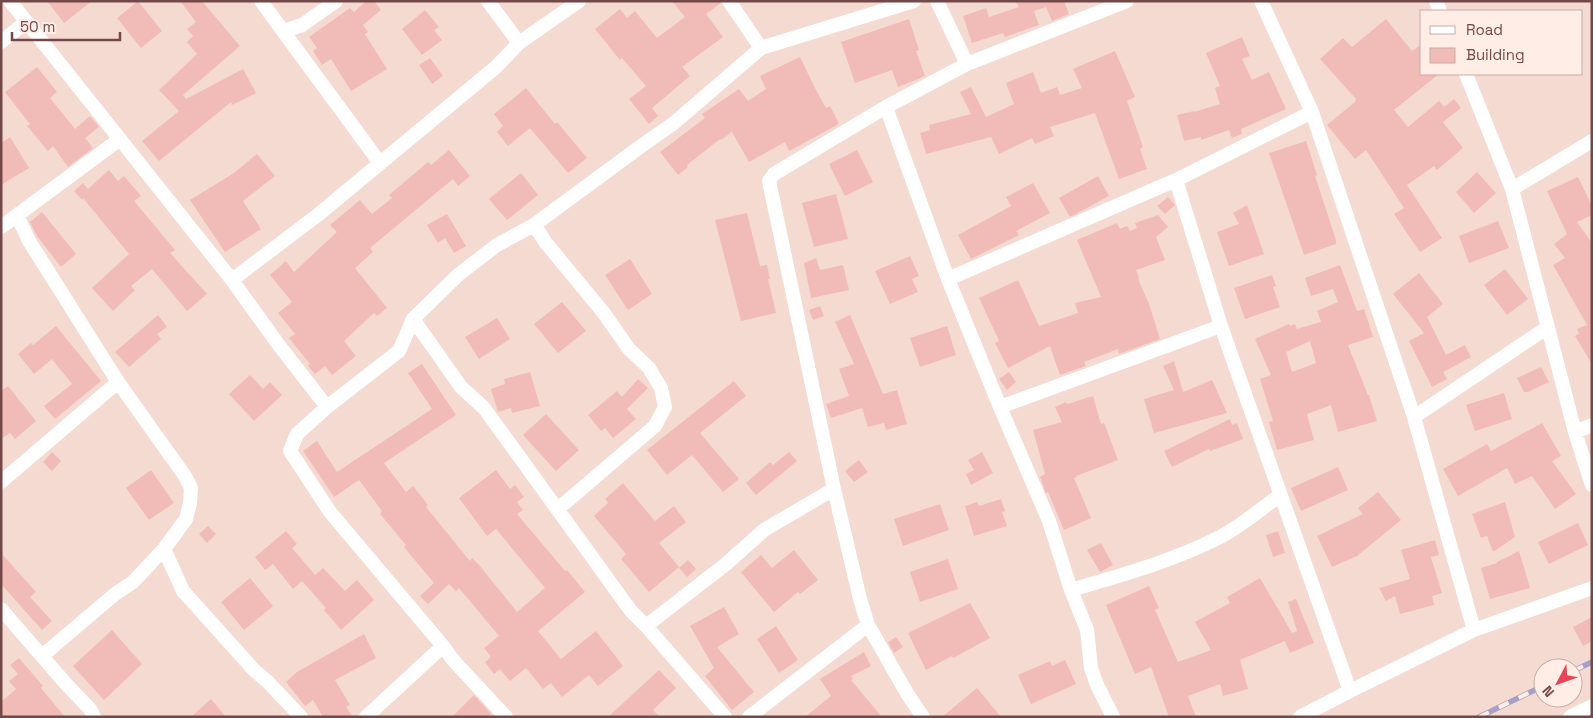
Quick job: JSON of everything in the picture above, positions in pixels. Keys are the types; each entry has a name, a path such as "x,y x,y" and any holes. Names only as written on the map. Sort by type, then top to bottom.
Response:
{"street":[{"path":"10,1 232,280 278,344 327,407"},
{"path":"261,1 380,163"},
{"path":"284,31 302,25 336,1"},
{"path":"488,1 519,43"},
{"path":"232,280 319,214 496,67 519,43 579,1"},
{"path":"729,1 761,48"},
{"path":"506,717 454,660 330,512 290,452 297,434 327,407 399,351 413,319 458,275 497,245 534,226 637,148 674,123 761,48 914,1"},
{"path":"937,1 967,64"},
{"path":"1261,1 1312,112 1414,417 1474,630"},
{"path":"923,717 908,695 868,625 834,489 769,181 774,174 886,107 967,64 1123,2"},
{"path":"1,42 26,22"},
{"path":"1466,75 1512,189 1576,432 1592,485"},
{"path":"886,107 948,279 1048,521 1071,590 1087,630 1092,668 1097,685 1113,717"},
{"path":"948,279 1176,180 1312,112"},
{"path":"1,227 120,139"},
{"path":"1512,189 1592,142"},
{"path":"1176,180 1221,326 1350,691"},
{"path":"17,215 29,241 118,382 185,476 190,488 190,503 186,519 164,549 134,582 115,594 42,656"},
{"path":"534,226 630,349 649,368 661,388 665,406 655,426 559,508"},
{"path":"413,319 461,387 484,408 559,508 631,611 725,717"},
{"path":"1000,407 1221,326"},
{"path":"1414,417 1548,326"},
{"path":"1,482 118,382"},
{"path":"1576,432 1592,425"},
{"path":"646,626 726,564 764,530 834,489"},
{"path":"1071,590 1178,555 1221,536 1280,495"},
{"path":"164,549 183,591 254,670 302,717"},
{"path":"1300,717 1474,630 1592,588"},
{"path":"1,609 90,709 94,717"},
{"path":"749,717 868,625"},
{"path":"366,717 443,646"},
{"path":"1570,717 1592,706"}],"shaded area":[{"path":"1,1 1592,1 1592,717 1,717"}],"building":[{"path":"47,1 92,1 64,23"},
{"path":"138,1 162,31 141,48 117,18"},
{"path":"180,1 202,1 240,46 183,95 186,99 243,69 256,93 232,105 231,102 159,161 142,141 179,111 159,90 197,54 187,42 193,36 187,29 196,22"},
{"path":"366,1 374,1 381,10 363,25 368,32 365,34 387,69 351,91 331,59 322,65 313,51 317,48 309,37 350,8 354,12"},
{"path":"672,1 720,1 721,3 706,14 723,37 682,67 690,76 652,108 658,116 649,124 629,99 646,86 622,58 620,60 595,29 620,9 627,18 635,11 657,38 685,17"},
{"path":"1015,1 1064,1 1069,14 1052,21 1046,7 1034,11 1039,25 1005,37 1003,33 972,43 963,16 986,8 989,17 1019,7"},
{"path":"425,10 439,27 434,30 442,40 422,55 402,29"},
{"path":"909,19 919,50 916,51 925,76 898,87 892,70 855,83 841,42"},
{"path":"1386,19 1412,51 1420,45 1420,75 1438,75 1394,110 1408,127 1439,101 1444,107 1454,99 1461,108 1443,122 1463,148 1437,170 1434,166 1407,185 1442,238 1420,252 1394,214 1404,208 1366,150 1355,159 1327,125 1355,102 1356,99 1320,59 1343,38 1352,47"},
{"path":"1242,37 1250,56 1242,59 1252,80 1269,72 1286,109 1241,129 1242,134 1232,138 1229,130 1201,140 1201,137 1184,141 1177,115 1220,104 1215,88 1220,86 1206,53"},
{"path":"1115,51 1135,97 1127,101 1143,147 1140,149 1147,169 1119,179 1095,113 1050,127 1054,136 1035,144 1032,138 999,154 991,137 926,154 920,133 930,130 929,125 971,114 960,92 971,87 986,117 1014,104 1006,83 1033,72 1041,93 1057,87 1060,95 1082,88 1073,69"},
{"path":"800,57 826,108 830,106 839,124 789,151 785,142 749,162 732,132 687,165 688,167 678,175 660,152 705,118 702,114 739,89 748,101 766,89 760,76"},
{"path":"430,58 443,76 432,84 419,65"},
{"path":"37,67 57,92 50,98 75,129 90,116 99,127 85,138 93,148 68,167 53,146 48,151 27,126 30,124 5,92"},
{"path":"526,88 555,124 557,122 587,158 568,173 530,128 508,146 497,132 503,126 494,114"},
{"path":"10,137 29,168 1,185 1,143"},
{"path":"1306,141 1336,244 1304,255 1269,153"},
{"path":"449,150 470,176 458,186 453,179 370,248 373,252 355,268 387,308 377,316 374,313 344,341 356,356 332,375 325,366 315,374 308,366 310,364 289,338 295,334 278,313 292,302 270,275 286,261 294,272 337,232 330,225 360,200 372,214 392,198 389,195 428,162 431,165"},
{"path":"857,150 873,182 845,196 829,164"},
{"path":"257,154 275,176 243,201 261,229 225,252 190,200 234,173"},
{"path":"109,170 118,181 124,176 141,196 134,201 175,250 170,253 207,294 187,311 152,269 131,286 135,290 113,311 92,288 129,254 83,198 82,200 74,191 83,183 88,189"},
{"path":"1477,172 1496,193 1474,213 1456,192"},
{"path":"521,173 538,195 507,220 489,199"},
{"path":"1098,176 1109,196 1070,217 1059,198"},
{"path":"1578,177 1592,206 1592,215 1577,222 1592,243 1592,364 1575,336 1579,334 1577,329 1587,325 1553,265 1565,258 1554,244 1567,234 1547,191"},
{"path":"1033,183 1050,213 1016,231 1019,235 971,259 958,235 1011,206 1006,197"},
{"path":"836,194 848,239 814,247 802,203"},
{"path":"1168,197 1175,205 1165,214 1157,206"},
{"path":"1247,205 1264,254 1229,266 1217,232 1239,224 1233,213"},
{"path":"42,212 76,254 61,267 37,236 30,222"},
{"path":"747,213 760,266 767,265 770,279 768,279 776,313 741,321 715,220"},
{"path":"447,214 466,246 454,253 445,238 438,243 427,225"},
{"path":"1158,215 1168,227 1156,237 1165,260 1136,270 1160,339 1119,354 1118,349 1084,362 1086,366 1060,375 1050,346 1008,368 995,343 999,341 979,298 1018,280 1039,326 1078,313 1075,303 1101,297 1077,240 1117,223 1120,229 1127,226 1130,231 1137,228 1135,223"},
{"path":"1498,221 1509,248 1469,263 1459,236"},
{"path":"910,256 919,276 912,279 918,292 890,304 875,271"},
{"path":"816,258 820,270 843,265 849,290 811,298 804,263"},
{"path":"630,259 652,294 628,310 605,275"},
{"path":"1340,265 1357,311 1364,309 1373,337 1348,345 1369,395 1377,421 1338,432 1331,405 1307,414 1314,440 1277,450 1269,422 1273,421 1260,379 1271,375 1255,339 1289,324 1290,326 1295,324 1297,329 1321,322 1317,311 1338,302 1333,289 1311,296 1305,278","holes":["1310,341 1316,363 1292,372 1286,352"]},
{"path":"1505,269 1528,299 1507,315 1484,285"},
{"path":"1419,273 1443,304 1427,317 1446,355 1465,345 1471,357 1443,372 1447,379 1432,387 1409,341 1424,333 1393,294"},
{"path":"1272,275 1276,286 1273,287 1280,307 1245,319 1234,288"},
{"path":"562,302 586,331 558,353 534,324"},
{"path":"820,306 824,316 813,320 809,310"},
{"path":"158,315 167,327 157,334 161,339 129,367 115,352"},
{"path":"850,315 883,394 897,390 907,424 886,430 884,423 868,427 862,408 831,418 826,404 849,396 839,369 854,364 835,322"},
{"path":"497,318 510,339 479,359 465,337"},
{"path":"56,326 101,381 55,419 44,406 72,384 52,359 34,374 18,354 31,343 33,345"},
{"path":"947,326 956,355 920,367 910,338"},
{"path":"1174,361 1183,392 1212,380 1227,413 1154,433 1144,399 1174,390 1163,366"},
{"path":"422,364 456,415 384,463 406,492 413,486 428,505 426,507 470,561 472,558 480,566 517,612 545,588 496,529 487,536 459,498 496,470 510,489 515,485 524,497 517,502 523,510 517,514 585,592 538,631 561,659 596,631 623,666 598,686 589,675 562,697 551,683 543,689 526,668 510,681 500,669 494,674 485,662 491,657 484,648 499,636 459,588 456,591 449,584 428,604 420,596 434,583 404,547 406,545 380,514 382,511 359,480 334,497 303,451 317,441 337,472 432,409 408,373"},
{"path":"1541,367 1549,382 1524,392 1517,378"},
{"path":"530,372 540,406 512,413 511,408 498,412 491,389 505,384 504,379"},
{"path":"1009,372 1016,382 1007,390 999,379"},
{"path":"250,375 263,389 270,382 282,395 254,421 229,394"},
{"path":"638,379 648,388 627,409 636,419 613,438 605,428 601,431 588,415 617,391 622,397"},
{"path":"734,381 746,396 700,433 739,479 723,492 692,455 667,475 647,450"},
{"path":"8,386 36,421 15,439 10,433 1,439 1,391"},
{"path":"1504,393 1512,419 1475,431 1466,405"},
{"path":"1093,396 1101,424 1104,423 1118,460 1074,478 1091,518 1064,530 1040,477 1045,474 1033,430 1062,422 1055,407 1066,402 1067,404"},
{"path":"546,414 579,450 556,471 523,435"},
{"path":"1230,419 1232,425 1237,423 1243,439 1210,451 1209,449 1172,467 1164,451"},
{"path":"1542,423 1561,456 1552,461 1576,494 1555,509 1532,476 1515,484 1507,468 1458,496 1443,469 1487,444 1491,451"},
{"path":"52,452 61,461 52,471 43,462"},
{"path":"789,452 797,461 756,495 746,483 770,462 773,465"},
{"path":"982,452 993,473 971,485 966,474 974,470 968,460"},
{"path":"859,460 868,472 854,482 845,471"},
{"path":"1338,467 1348,490 1301,511 1291,488"},
{"path":"151,470 174,503 149,520 126,488"},
{"path":"623,483 655,521 674,506 686,522 659,543 679,567 649,592 621,559 626,554 594,516 608,503 605,499"},
{"path":"1378,492 1401,520 1357,556 1332,567 1317,536 1363,514 1358,508"},
{"path":"1001,499 1005,511 1002,512 1007,526 974,536 965,506 977,502 979,506"},
{"path":"1505,502 1515,537 1493,552 1487,536 1481,538 1472,514"},
{"path":"940,504 949,530 903,546 894,519"},
{"path":"1578,523 1588,545 1549,564 1538,542"},
{"path":"208,526 216,534 207,543 199,534"},
{"path":"286,531 297,544 292,548 315,575 323,568 345,591 357,580 374,600 341,630 324,610 326,608 302,581 293,589 273,564 265,570 255,557"},
{"path":"1278,531 1285,553 1273,557 1266,535"},
{"path":"1435,540 1439,555 1431,557 1442,593 1432,596 1434,605 1400,614 1395,596 1386,601 1379,588 1410,579 1401,550"},
{"path":"1101,543 1113,565 1100,572 1087,550"},
{"path":"794,550 818,580 800,594 798,592 774,612 741,572 761,555 772,568"},
{"path":"1519,551 1530,588 1490,599 1481,568 1497,563"},
{"path":"1,553 36,592 30,597 52,621 42,630 1,584"},
{"path":"948,559 958,589 920,602 910,572"},
{"path":"688,560 696,569 687,577 679,568"},
{"path":"250,578 273,606 244,630 221,602"},
{"path":"1260,578 1292,633 1297,631 1288,602 1296,599 1314,643 1290,653 1285,641 1240,660 1248,689 1223,696 1220,684 1188,696 1196,717 1169,717 1151,667 1135,674 1106,605 1149,586 1159,608 1155,610 1178,662 1211,650 1195,622 1230,603 1227,597"},
{"path":"970,603 990,638 926,670 908,633"},
{"path":"724,607 739,634 717,647 754,692 732,710 705,676 714,668 690,626"},
{"path":"1592,617 1592,641 1583,646 1573,627"},
{"path":"776,626 798,660 779,673 757,639"},
{"path":"112,630 142,664 104,700 73,666"},
{"path":"364,634 376,658 335,680 350,705 346,707 353,717 323,717 313,700 305,706 286,682 297,672"},
{"path":"896,637 903,647 894,653 888,642"},
{"path":"864,652 871,666 851,676 853,679 851,680 882,717 805,717 831,696 820,679"},
{"path":"19,658 43,686 41,688 65,717 1,717 1,702 16,689 9,681 18,674 10,665"},
{"path":"1065,660 1076,684 1031,704 1018,675 1050,661 1052,666"},
{"path":"659,670 676,688 653,710 660,717 608,717"},
{"path":"977,688 1001,717 942,717"},
{"path":"474,695 491,714 488,717 452,717"},
{"path":"211,699 226,717 191,717"}],"railway":[{"path":"1583,666 1592,662"},
{"path":"1479,717 1533,691"}]}
